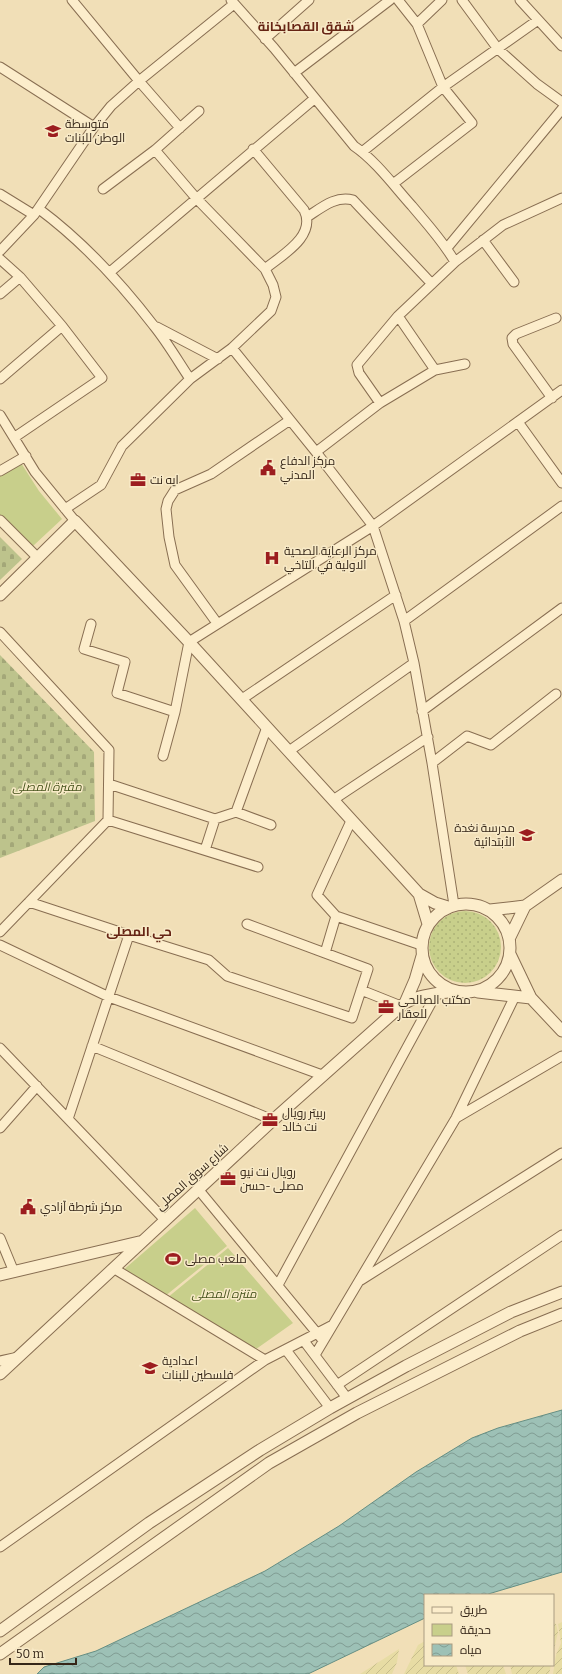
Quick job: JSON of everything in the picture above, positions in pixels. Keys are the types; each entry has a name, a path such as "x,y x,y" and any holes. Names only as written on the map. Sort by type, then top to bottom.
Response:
{"street":[{"path":"72,0 138,81 180,128"},
{"path":"265,39 309,0"},
{"path":"294,73 390,0"},
{"path":"393,184 472,123 442,88 417,24 398,0"},
{"path":"417,24 442,0"},
{"path":"462,0 498,49 537,84 562,102"},
{"path":"520,0 562,46"},
{"path":"0,251 36,212 94,127 111,106 138,81 233,2 354,146 362,152 393,184 447,248 455,262"},
{"path":"362,152 442,88 538,20"},
{"path":"0,67 94,127"},
{"path":"110,272 314,99"},
{"path":"447,248 562,108"},
{"path":"103,189 155,150 198,111"},
{"path":"254,149 304,210 307,217 307,227 296,244 265,269"},
{"path":"65,508 101,485 122,446 190,379 232,348 271,311 276,297 273,285 265,269 196,198 155,150"},
{"path":"0,194 53,219 110,272 154,326 190,379"},
{"path":"307,217 336,200 345,198 353,200 432,284"},
{"path":"380,403 359,373 357,365 398,316 455,262 503,225 562,198"},
{"path":"483,240 514,282"},
{"path":"0,259 20,277 62,326 102,378 15,437"},
{"path":"0,294 20,277"},
{"path":"398,316 435,370"},
{"path":"552,398 513,344 512,338 516,334 556,318"},
{"path":"0,380 62,326"},
{"path":"154,326 218,359"},
{"path":"232,348 316,452 373,526 404,621 414,663 432,763 451,906"},
{"path":"316,452 380,403 435,370 465,364"},
{"path":"163,756 175,712 189,642 373,526 562,390"},
{"path":"0,415 42,482 75,520 189,642 419,894 435,903 451,906 472,904 490,910 526,906"},
{"path":"217,623 175,565 169,537 166,509 168,501 175,490 210,474 290,420"},
{"path":"518,422 562,483"},
{"path":"0,471 26,456"},
{"path":"404,621 562,506"},
{"path":"0,520 37,557"},
{"path":"0,595 75,520"},
{"path":"242,700 396,595"},
{"path":"422,711 562,608"},
{"path":"91,624 84,649 126,662 117,694 175,712"},
{"path":"0,632 110,750 108,820 0,932"},
{"path":"289,751 414,663"},
{"path":"432,763 467,736 491,745 556,694"},
{"path":"236,812 267,727"},
{"path":"333,800 428,737"},
{"path":"109,784 215,819 236,812 271,825"},
{"path":"205,850 215,819"},
{"path":"108,820 258,867"},
{"path":"351,821 317,895 336,916 422,951"},
{"path":"509,939 526,906 562,880"},
{"path":"419,894 428,924"},
{"path":"29,902 209,960 227,976 352,1018 368,969 247,924"},
{"path":"451,906 437,914 428,924 423,934 422,951 428,971 439,983 453,991 531,998"},
{"path":"475,992 488,987 498,978 506,967 510,954 509,939 505,928 490,910"},
{"path":"325,953 336,916"},
{"path":"68,1119 129,935"},
{"path":"0,945 109,997 322,1075"},
{"name":"شارع سوق المصلى","path":"403,1005 415,980 422,951"},
{"path":"510,954 531,998 562,1031"},
{"path":"361,990 403,1005"},
{"name":"شارع سوق المصلى","path":"0,1374 164,1219 322,1075 403,1005 436,994 453,991"},
{"path":"278,1285 436,994"},
{"path":"314,1355 321,1337 332,1325 359,1282 456,1118 515,996"},
{"path":"92,1046 273,1120"},
{"path":"0,1048 164,1219"},
{"path":"456,1118 562,1056"},
{"path":"0,1128 37,1086"},
{"path":"359,1282 562,1152"},
{"path":"198,1189 321,1337"},
{"path":"337,1385 562,1235"},
{"path":"0,1238 14,1272"},
{"path":"0,1275 141,1241"},
{"path":"113,1268 265,1360"},
{"path":"0,1631 149,1523 260,1450 347,1398 511,1312 562,1292"},
{"path":"0,1654 269,1463 357,1413 520,1331 562,1314"},
{"path":"0,1547 265,1360 304,1341 321,1337"},
{"path":"304,1341 347,1398"},
{"path":"286,1350 330,1408"},
{"path":"0,1361 18,1357"},
{"path":"260,1450 269,1463"}],"shaded area":[{"path":"562,1622 562,1674 553,1674 556,1655 561,1643 558,1624"},
{"path":"554,1623 556,1624 558,1632 554,1650"},
{"path":"424,1642 424,1666 456,1666 459,1674 404,1674 418,1645"},
{"path":"399,1649 397,1662 392,1674 360,1674"},
{"path":"465,1666 503,1666 506,1674 468,1674"},
{"path":"510,1666 551,1666 549,1674 512,1674"}],"green space":[{"path":"21,463 39,491 62,519 33,546 0,515 0,476"},
{"path":"0,537 22,559 0,580"},
{"name":"مقبرة المصلى","path":"0,655 94,752 95,821 0,858"},
{"path":"465,911 485,917 495,927 501,947 495,967 485,977 465,983 445,977 435,967 429,947 435,927 445,917"},
{"name":"ملعب مصلى","path":"195,1208 227,1246 164,1297 121,1272"},
{"name":"متنزه المصلى","path":"228,1248 293,1323 252,1352 167,1298"}],"water":[{"path":"562,1410 562,1572 488,1594 424,1594 424,1618 308,1674 37,1674 44,1667 96,1651 265,1571 339,1526 416,1472 472,1438 498,1428"}],"place":[{"name":"متوسطة الوطن للبنات","path":"53,131"},
{"name":"مركز الدفاع المدني","path":"268,468"},
{"name":"ايه نت","path":"138,480"},
{"name":"مركز الرعاية الصحية الاولية في التاخي","path":"272,558"},
{"name":"مدرسة نغدة الأبتدائية","path":"527,835"},
{"name":"مكتب الصالحي للعقار","path":"386,1007"},
{"name":"ربيتر رويال نت خالد","path":"270,1120"},
{"name":"رويال نت نيو مصلى -حسن","path":"228,1179"},
{"name":"مركز شرطة آزادي","path":"28,1207"},
{"name":"ملعب مصلى","path":"173,1259"},
{"name":"اعدادية فلسطين للبنات","path":"150,1368"}],"district":[{"name":"شقق القصابخانة","path":"306,26"},
{"name":"حي المصلى","path":"139,931"}]}
